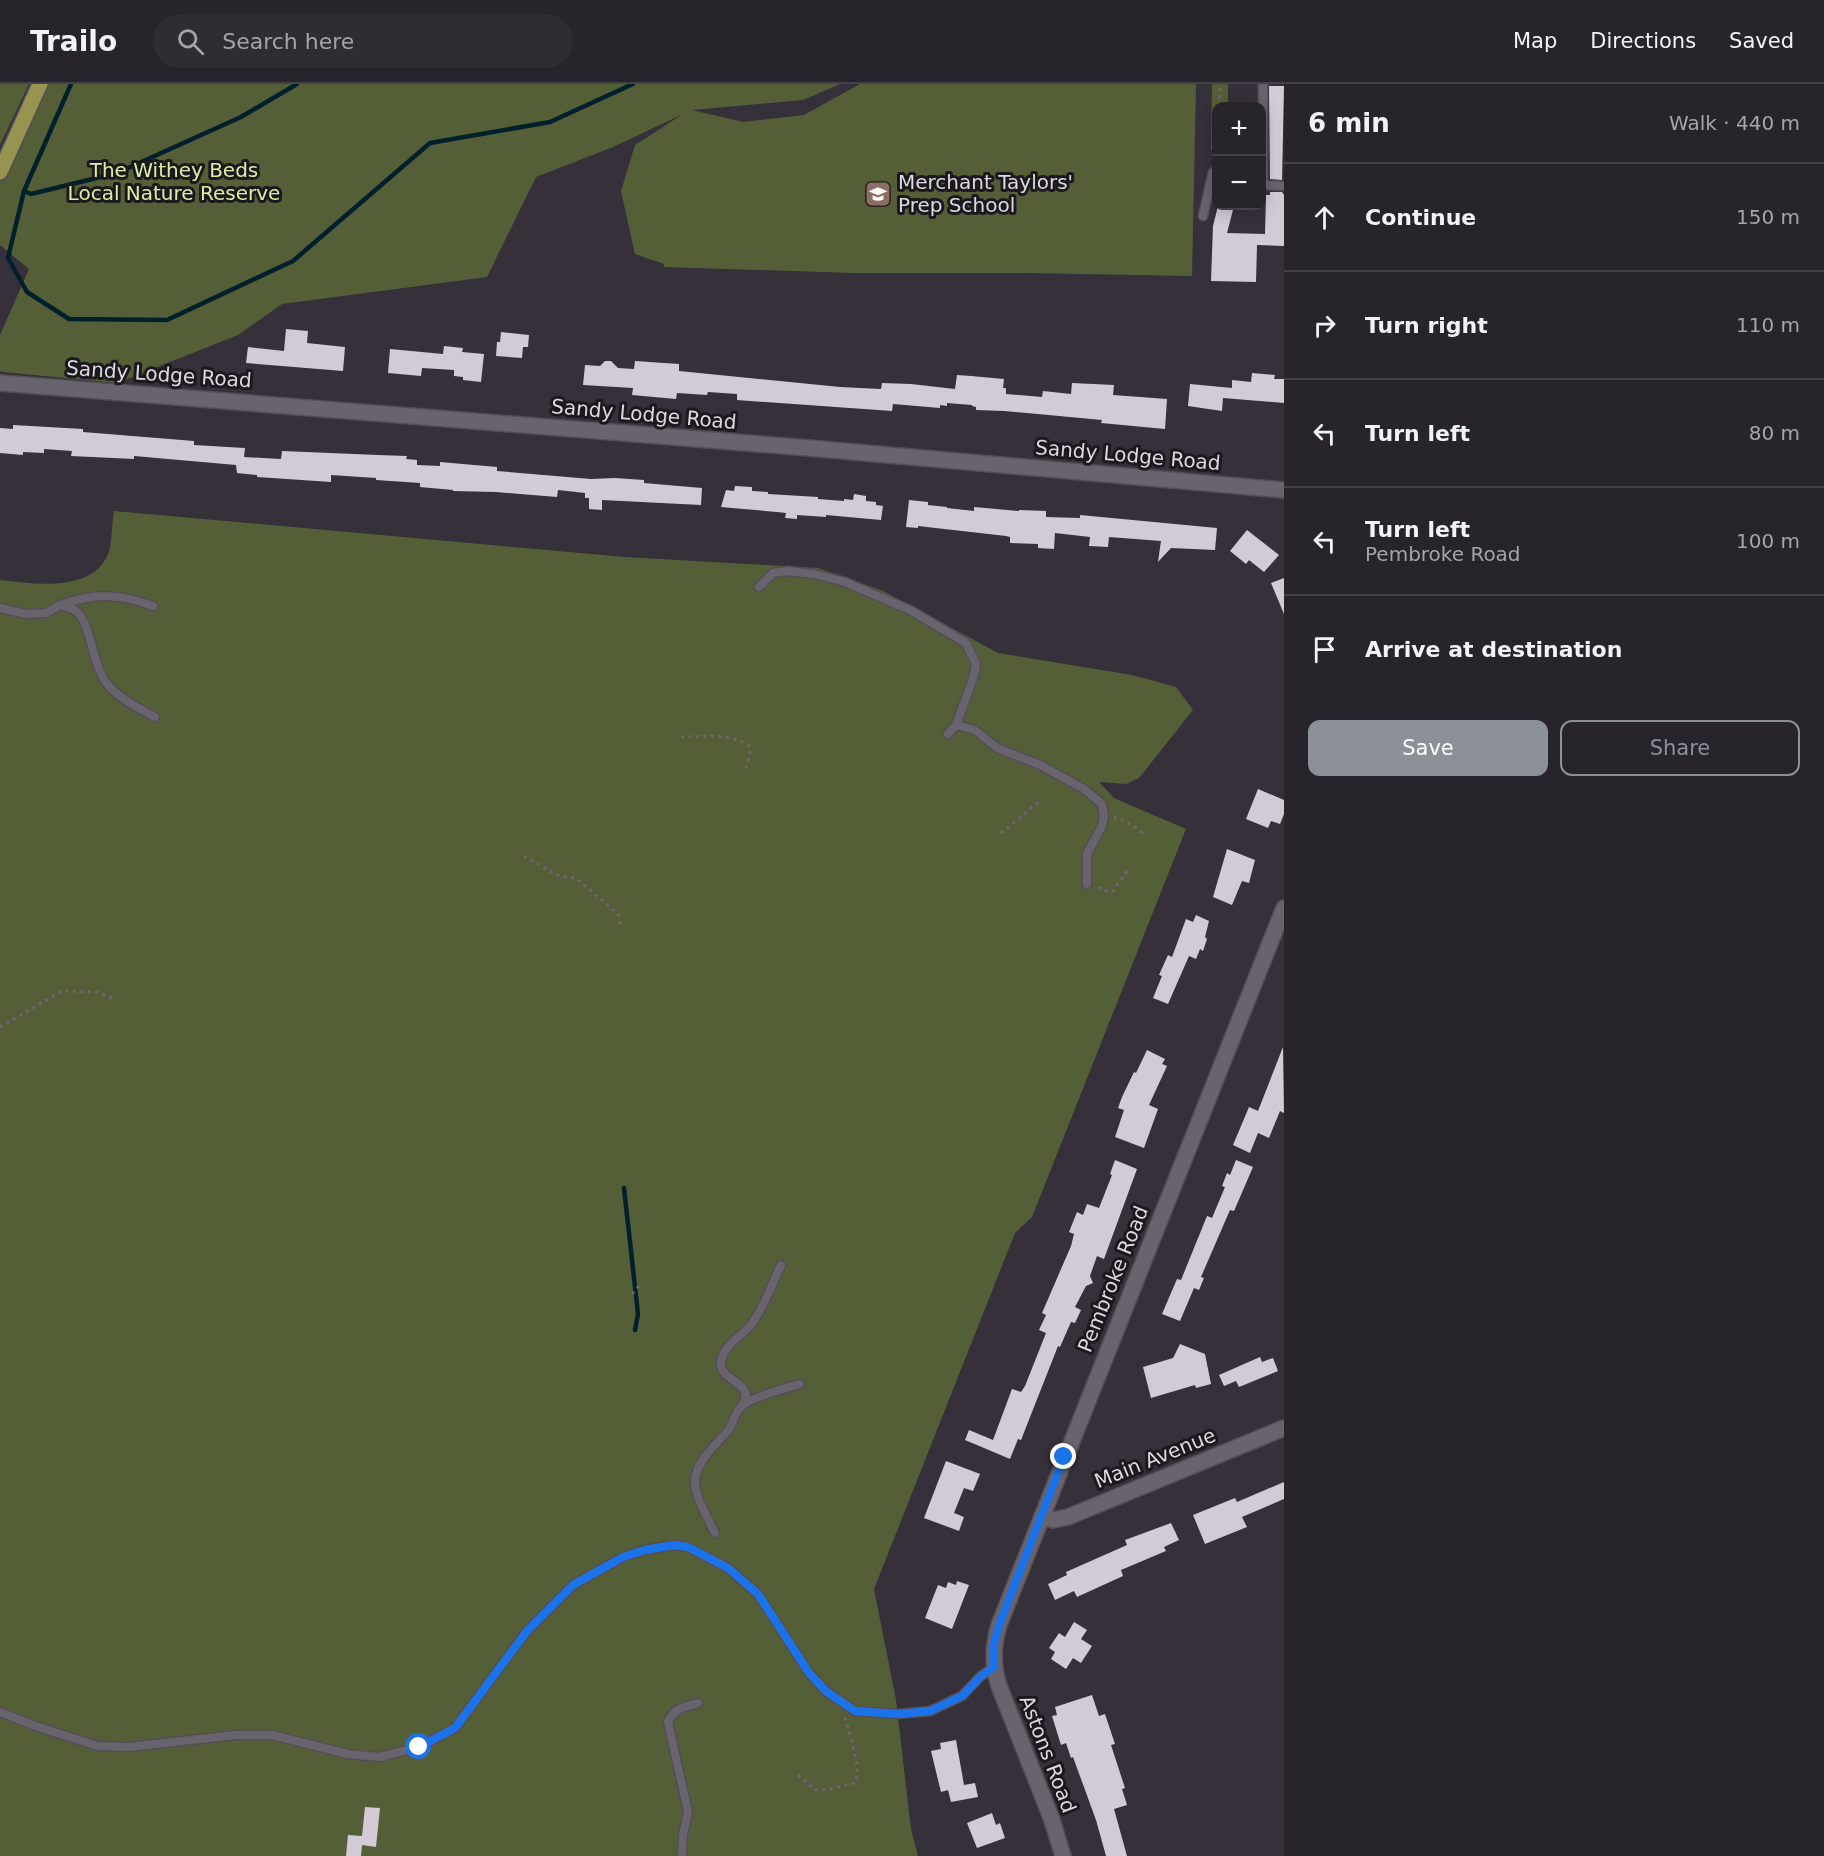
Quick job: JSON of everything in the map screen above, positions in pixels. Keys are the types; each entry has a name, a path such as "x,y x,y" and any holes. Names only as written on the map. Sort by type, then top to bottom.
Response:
{"main road":[{"path":"0,172 40,84"}],"street":[{"name":"Sandy Lodge Road","path":"0,383 1284,490"},
{"name":"Pembroke Road","path":"994,1667 994,1643 999,1625 1284,908"},
{"name":"Main Avenue","path":"1042,1516 1053,1520 1068,1516 1284,1428"},
{"name":"Astons Road","path":"994,1667 999,1686 1052,1820 1063,1856"}],"lane":[{"path":"1262,156 1263,84"},
{"path":"1203,216 1212,176"},
{"path":"1266,185 1284,186"},
{"path":"759,587 773,573 788,571 814,574 845,582 910,610 966,643 976,664 974,676 956,725 948,734"},
{"path":"0,608 27,614 46,614 60,605 82,597 104,595 131,599 153,606"},
{"path":"60,605 78,612 85,625 98,669 106,684 124,699 154,717"},
{"path":"956,725 975,730 998,748 1040,765 1084,789 1102,804 1104,816 1102,826 1087,854 1087,885"},
{"path":"716,1533 698,1501 695,1484 697,1466 732,1426 736,1414 747,1399 742,1386 723,1373 721,1362 732,1340 751,1325 782,1265"},
{"path":"743,1404 800,1384"},
{"path":"0,1712 98,1746 129,1747 235,1735 272,1735 348,1754 379,1756 419,1747 455,1728 527,1631 573,1585 623,1557 674,1545 688,1547 728,1568 758,1594 809,1673 827,1692 855,1711 898,1714 930,1711 962,1696 981,1676 994,1667"},
{"path":"682,1856 683,1835 688,1812 668,1722 672,1713 698,1703"}],"path":[{"path":"1220,84 1220,102"},
{"path":"681,737 732,739 745,743 749,746 750,753 746,768"},
{"path":"1001,833 1041,800"},
{"path":"1104,816 1131,824 1144,834"},
{"path":"524,856 559,876 576,878 618,914 621,929"},
{"path":"1086,875 1099,888 1108,892 1113,891 1129,868"},
{"path":"0,1027 62,991 97,992 112,998"},
{"path":"632,1294 639,1286"},
{"path":"798,1775 814,1790 855,1783 858,1778 856,1761 840,1702"}],"green space":[{"path":"0,84 29,84 0,145"},
{"name":"The Withey Beds Local Nature Reserve","path":"40,84 840,84 803,100 692,110 743,122 804,115 860,84 1196,84 1192,276 854,273 664,267 664,264 635,254 621,191 635,145 683,114 613,147 536,177 487,277 282,304 238,335 117,383 3,372 0,371 0,335 29,269 0,245 0,172"},
{"path":"1212,84 1228,84 1228,102 1212,102 1211,150"},
{"path":"114,511 625,557 818,568 883,591 998,653 1132,675 1176,687 1193,710 1139,778 1126,784 1099,782 1114,798 1186,829 1032,1217 1015,1233 874,1589 896,1700 911,1829 918,1856 0,1856 0,580 64,583 93,573 103,563 110,548"}],"building":[{"path":"1269,86 1284,86 1282,180 1270,179"},
{"path":"1270,192 1282,192 1284,195 1284,246 1257,245 1256,282 1211,281 1213,226 1217,210 1233,210 1227,233 1265,234 1266,195 1270,195"},
{"path":"286,329 308,331 307,343 345,347 343,371 246,363 248,347 284,351"},
{"path":"501,332 529,335 528,347 523,347 522,358 496,356 497,342 500,342"},
{"path":"444,346 463,348 462,352 484,354 481,382 463,380 463,377 454,376 454,370 422,368 421,376 388,373 390,349 443,354"},
{"path":"605,361 611,361 618,368 634,369 635,361 679,364 679,371 881,389 882,383 955,389 957,375 971,376 1004,379 1003,388 1006,388 1006,394 1042,397 1043,391 1071,394 1072,383 1114,385 1113,395 1167,399 1165,429 1101,423 1102,420 976,410 976,407 972,405 947,403 947,406 940,405 940,408 893,404 892,411 737,400 737,394 708,392 707,395 677,393 676,399 632,395 633,388 583,385 585,365 600,366"},
{"path":"1252,373 1275,375 1274,379 1284,379 1284,403 1223,398 1222,411 1188,406 1190,384 1232,388 1232,380 1251,382"},
{"path":"13,425 83,429 83,432 194,441 194,445 245,448 244,457 281,459 282,451 407,456 406,459 417,460 417,465 440,466 440,462 497,467 497,471 591,479 644,480 644,483 702,488 701,505 602,500 602,510 589,509 589,498 585,498 585,493 558,490 557,497 453,491 420,487 420,483 376,480 376,478 331,475 331,482 257,477 257,475 237,473 236,465 134,456 134,459 71,456 72,451 44,449 44,453 23,452 23,455 0,453 0,428 13,429"},
{"path":"735,486 752,487 752,491 768,492 768,494 844,501 844,499 853,500 854,494 866,496 866,501 876,502 876,505 883,506 881,520 826,515 826,517 797,515 797,519 785,518 786,513 721,507 726,490 734,491"},
{"path":"909,500 974,511 974,507 1046,511 1046,517 1080,518 1080,515 1217,528 1215,550 1171,548 1158,562 1161,541 1109,537 1108,547 1089,546 1090,537 1055,533 1054,549 1038,548 1038,544 1010,543 1010,537 1006,536 918,526 918,528 906,527"},
{"path":"1247,530 1279,555 1264,572 1249,560 1246,564 1230,551"},
{"path":"1284,578 1284,614 1271,583"},
{"path":"1258,789 1284,800 1284,814 1280,824 1271,821 1268,828 1246,819"},
{"path":"1227,849 1255,860 1249,883 1242,881 1232,905 1213,897"},
{"path":"1196,915 1209,921 1203,951 1200,949 1196,959 1189,956 1168,1004 1153,998 1162,976 1159,975 1168,955 1172,957 1186,919 1193,922"},
{"path":"1283,1047 1284,1113 1280,1111 1269,1138 1258,1133 1250,1153 1233,1145 1249,1107 1258,1111"},
{"path":"1147,1050 1165,1059 1162,1064 1167,1066 1149,1105 1158,1109 1144,1148 1115,1137 1124,1110 1118,1108 1122,1097"},
{"path":"1115,1160 1137,1169 1104,1259 1097,1256 1090,1276 1093,1283 1086,1286 1075,1307 1081,1310 1075,1323 1071,1322 1060,1347 1058,1346 1021,1440 1018,1439 1010,1459 965,1440 969,1430 993,1440 1012,1389 1021,1392 1025,1386 1046,1333 1039,1330 1046,1315 1042,1313 1071,1246 1074,1234 1069,1232 1077,1212 1083,1215 1087,1204 1099,1208 1112,1175 1110,1174"},
{"path":"1236,1160 1253,1167 1234,1211 1230,1210 1201,1277 1204,1278 1199,1290 1194,1288 1180,1321 1162,1314 1177,1279 1181,1280 1207,1216 1212,1218 1225,1187 1222,1186 1227,1173 1230,1175"},
{"path":"1180,1344 1205,1354 1211,1384 1196,1388 1195,1385 1151,1398 1143,1367 1173,1358"},
{"path":"1260,1357 1262,1362 1273,1358 1278,1371 1239,1387 1236,1381 1224,1386 1219,1375"},
{"path":"946,1461 980,1474 973,1491 964,1488 954,1513 964,1517 959,1531 924,1518"},
{"path":"1284,1482 1284,1499 1242,1517 1247,1527 1205,1544 1193,1515 1235,1498 1237,1502"},
{"path":"1171,1523 1179,1540 1164,1547 1166,1551 1121,1570 1123,1576 1077,1597 1074,1591 1055,1600 1048,1584 1067,1575 1066,1572 1127,1545 1125,1540"},
{"path":"957,1581 969,1585 952,1629 925,1618 938,1585 946,1588 948,1582 956,1585"},
{"path":"1074,1622 1087,1630 1081,1639 1092,1646 1081,1663 1073,1658 1066,1669 1051,1659 1055,1652 1049,1648 1059,1633 1065,1637"},
{"path":"1092,1695 1099,1716 1105,1714 1115,1744 1111,1745 1125,1788 1122,1789 1127,1805 1114,1809 1127,1856 1106,1856 1096,1820 1073,1757 1071,1758 1066,1743 1061,1745 1052,1716 1057,1715 1055,1707"},
{"path":"956,1740 964,1785 975,1783 978,1797 951,1802 948,1790 941,1792 931,1751 941,1749 940,1743"},
{"path":"365,1807 380,1808 376,1847 362,1845 361,1856 346,1856 348,1835 362,1836"},
{"path":"992,1813 996,1825 1000,1823 1005,1838 977,1848 967,1823"}],"waterway":[{"path":"71,84 24,191 31,194 117,173 241,117 297,84"},
{"path":"24,191 8,258 27,292 69,319 167,320 293,261 430,143 550,122 633,84"},
{"path":"624,1188 638,1314 635,1330"}],"place":[{"name":"Merchant Taylors' Prep School","path":"878,194"}],"route":[{"path":"419,1747 455,1728 527,1631 573,1585 623,1557 674,1545 688,1547 728,1568 741,1578 758,1594 774,1615 809,1673 827,1692 855,1711 898,1714 930,1711 944,1706 962,1696 981,1676 994,1667 994,1643 999,1625 1064,1457"}]}
